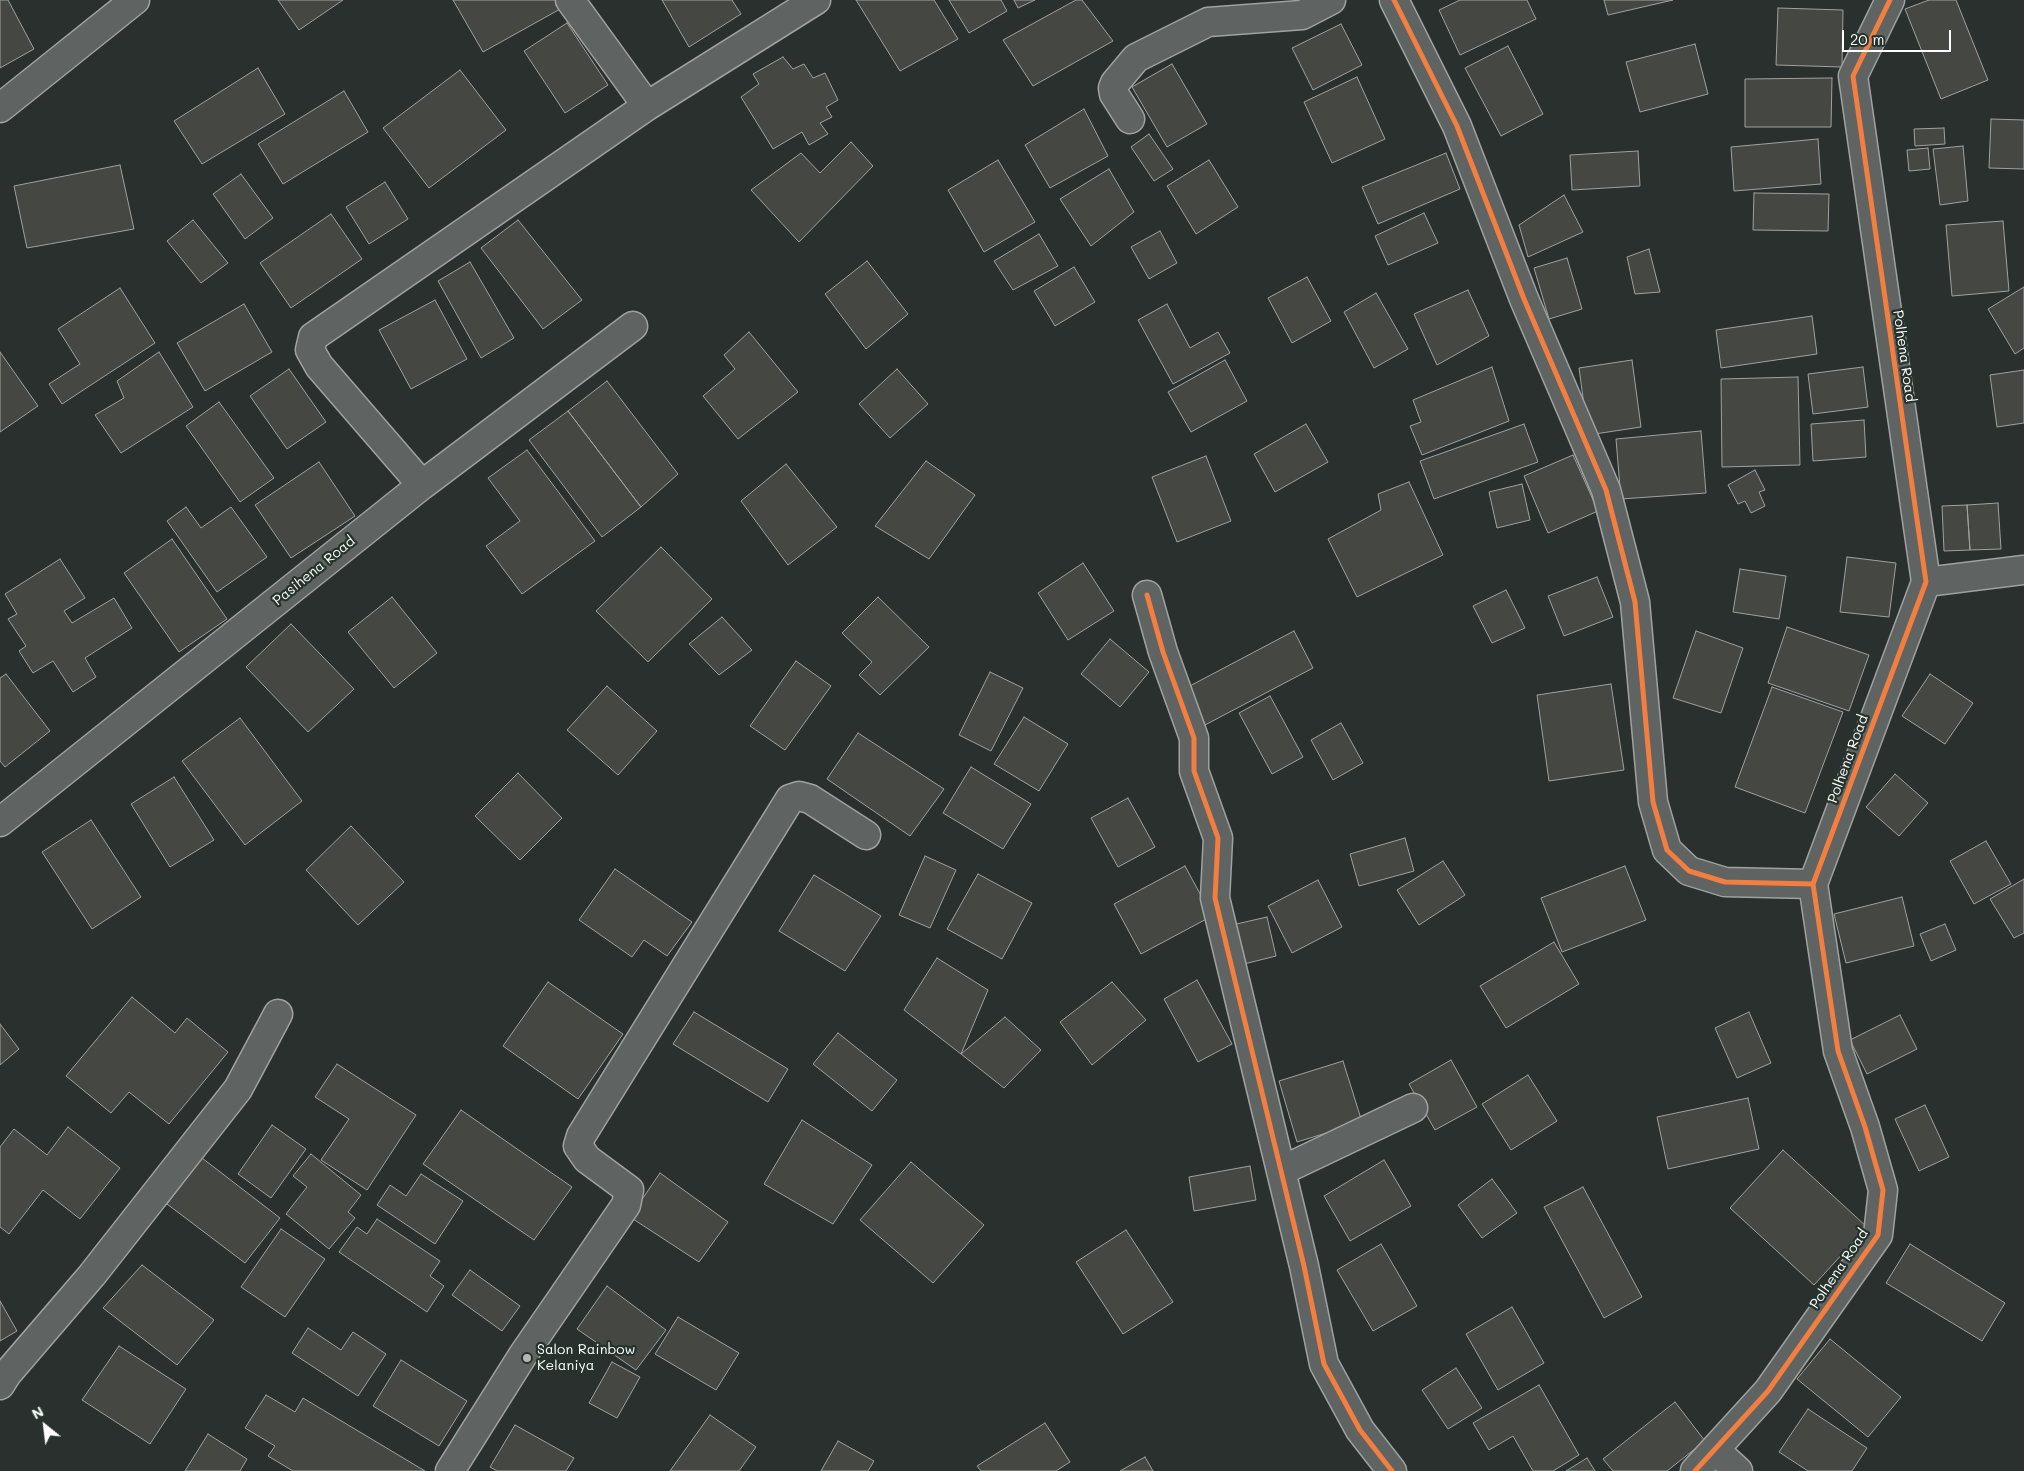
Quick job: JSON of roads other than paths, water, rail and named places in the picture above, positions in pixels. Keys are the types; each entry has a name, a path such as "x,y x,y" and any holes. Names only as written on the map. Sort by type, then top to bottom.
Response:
{"street":[{"path":"0,108 135,0"},
{"path":"570,0 647,106"},
{"path":"422,485 319,366 310,350 313,337 647,106 816,0"},
{"path":"1130,119 1114,94 1113,88 1136,58 1208,22 1302,15 1331,0"},
{"path":"1394,0 1457,126 1524,299 1606,490 1635,602 1653,802 1667,850 1689,871 1725,882 1813,884"},
{"name":"Polhena Road","path":"1695,1471 1768,1391 1878,1235 1883,1190 1865,1127 1838,1051 1813,884 1926,582 1852,76 1890,0"},
{"name":"Pasihena Road","path":"0,822 422,485 633,326"},
{"path":"1926,582 2024,570"},
{"path":"1147,596 1163,652 1194,738 1194,771 1218,838 1215,898 1304,1266 1324,1364 1360,1430 1392,1471"},
{"path":"450,1471 523,1355 626,1205 629,1190 587,1159 578,1146 581,1136 790,799 799,796 810,799 866,835"},
{"path":"0,1385 7,1374 92,1275 238,1089 278,1014"},
{"path":"1281,1171 1414,1108"},
{"path":"1715,1450 1738,1471"}],"place":[{"name":"Salon Rainbow Kelaniya","path":"527,1358"}]}
